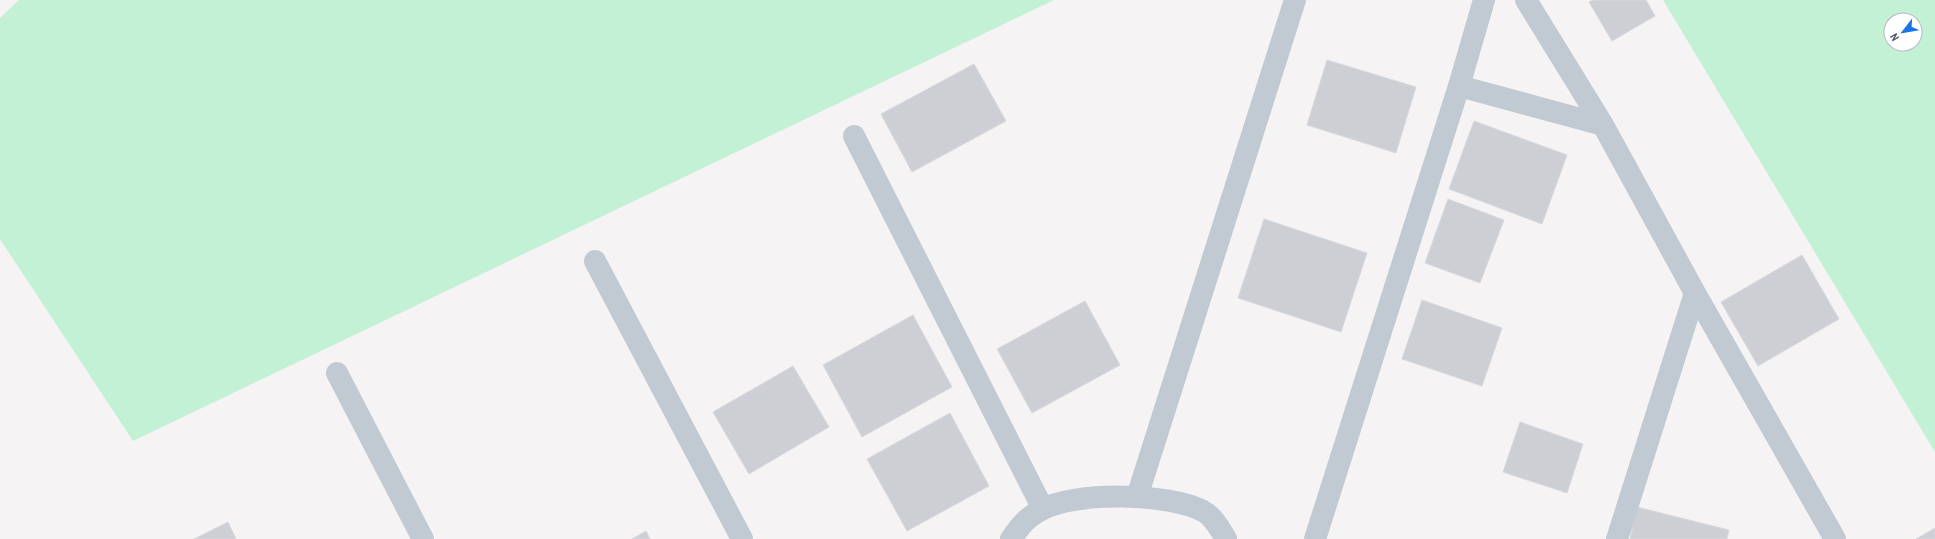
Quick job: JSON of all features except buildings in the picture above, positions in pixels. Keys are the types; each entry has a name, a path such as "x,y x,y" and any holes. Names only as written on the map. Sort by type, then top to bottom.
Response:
{"street":[{"path":"1137,497 1295,0"},
{"path":"1315,539 1460,86 1484,0"},
{"path":"1526,0 1604,125 1696,293 1835,539"},
{"path":"1460,86 1604,125"},
{"path":"854,136 1042,509"},
{"path":"595,261 742,539"},
{"path":"1617,539 1696,293"},
{"path":"337,373 423,539"},
{"path":"1011,539 1024,520 1042,509 1066,500 1137,497 1188,505 1204,512 1217,524 1226,539"}],"green space":[{"path":"19,0 1054,0 133,441 0,239 0,18"},
{"path":"1663,0 1935,0 1935,452"}]}
